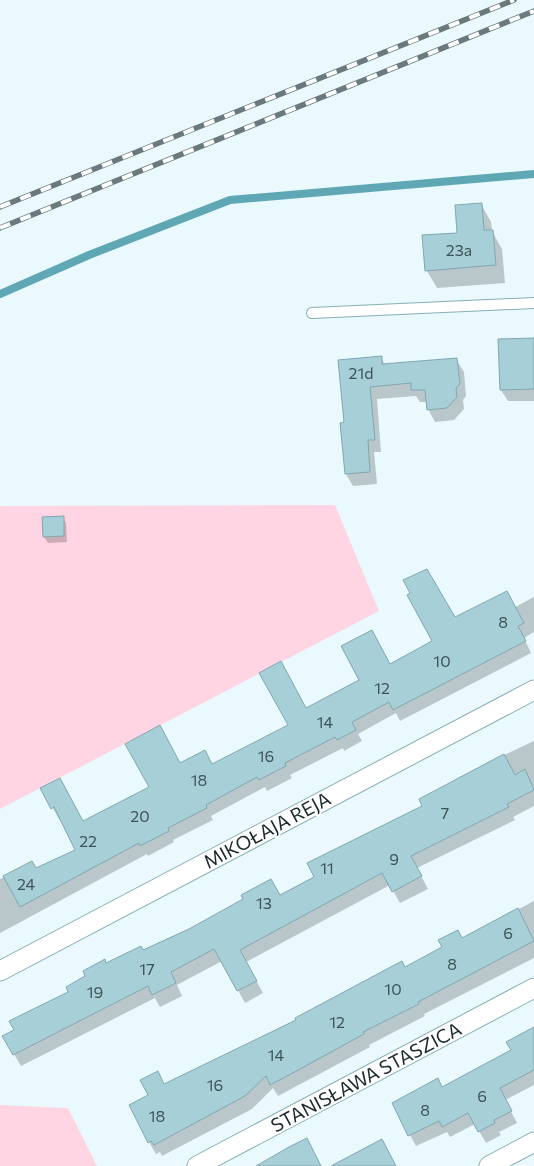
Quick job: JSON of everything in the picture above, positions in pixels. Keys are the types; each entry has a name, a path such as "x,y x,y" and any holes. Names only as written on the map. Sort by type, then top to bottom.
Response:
{"street":[{"name":"MIKOŁAJA REJA","path":"0,970 534,690"},
{"name":"STANISŁAWA STASZICA","path":"197,1166 534,988"},
{"path":"489,1166 534,1142"}],"lane":[{"path":"312,314 534,303"}],"shaded area":[{"path":"335,505 379,611 0,809 0,506"},
{"path":"0,1105 68,1108 97,1166 0,1166"}],"building":[{"path":"482,203 484,230 493,230 496,265 425,271 422,235 457,233 455,205"},
{"path":"534,338 534,389 500,390 498,339"},
{"path":"382,356 382,364 457,358 460,384 456,388 457,397 447,408 427,410 425,390 411,390 411,383 370,387 375,440 368,440 370,472 345,474 340,423 344,422 338,360"},
{"path":"64,516 64,536 43,537 42,517"},
{"path":"427,569 455,617 507,591 524,623 518,626 526,641 393,710 389,702 352,722 356,730 337,740 335,737 285,763 286,766 259,780 257,777 206,805 207,808 168,828 169,831 140,846 139,843 20,907 3,876 32,861 36,868 75,850 54,807 51,809 40,788 60,778 83,821 149,787 125,744 160,725 180,763 205,750 212,764 288,725 259,673 281,661 306,708 359,680 341,646 372,630 390,664 432,641 407,595 410,593 403,580"},
{"path":"504,754 515,775 525,769 534,790 507,804 509,807 411,856 422,876 392,892 382,873 240,950 257,981 237,991 214,949 171,972 176,983 152,995 148,986 13,1055 2,1036 14,1030 9,1021 68,992 66,987 85,976 83,971 105,959 106,963 141,946 143,950 189,929 243,899 241,895 271,879 280,895 314,877 307,863 422,806 419,799"},
{"path":"518,908 534,941 418,1002 419,1004 363,1032 364,1034 270,1085 266,1076 245,1096 154,1145 151,1141 148,1143 129,1105 148,1095 140,1080 158,1071 164,1084 296,1020 295,1018 402,961 405,967 442,947 438,940 458,930 462,938"},
{"path":"534,1027 534,1070 500,1088 512,1111 494,1120 495,1123 478,1132 468,1113 442,1127 439,1121 408,1136 392,1103 438,1078 442,1087 511,1050 506,1042"},
{"path":"307,1138 321,1166 256,1166 289,1147"},
{"path":"382,1139 396,1166 331,1166"}],"waterway":[{"path":"0,294 89,255 230,200 534,174"}],"railway":[{"path":"0,207 514,0"},
{"path":"0,228 534,11"}]}
